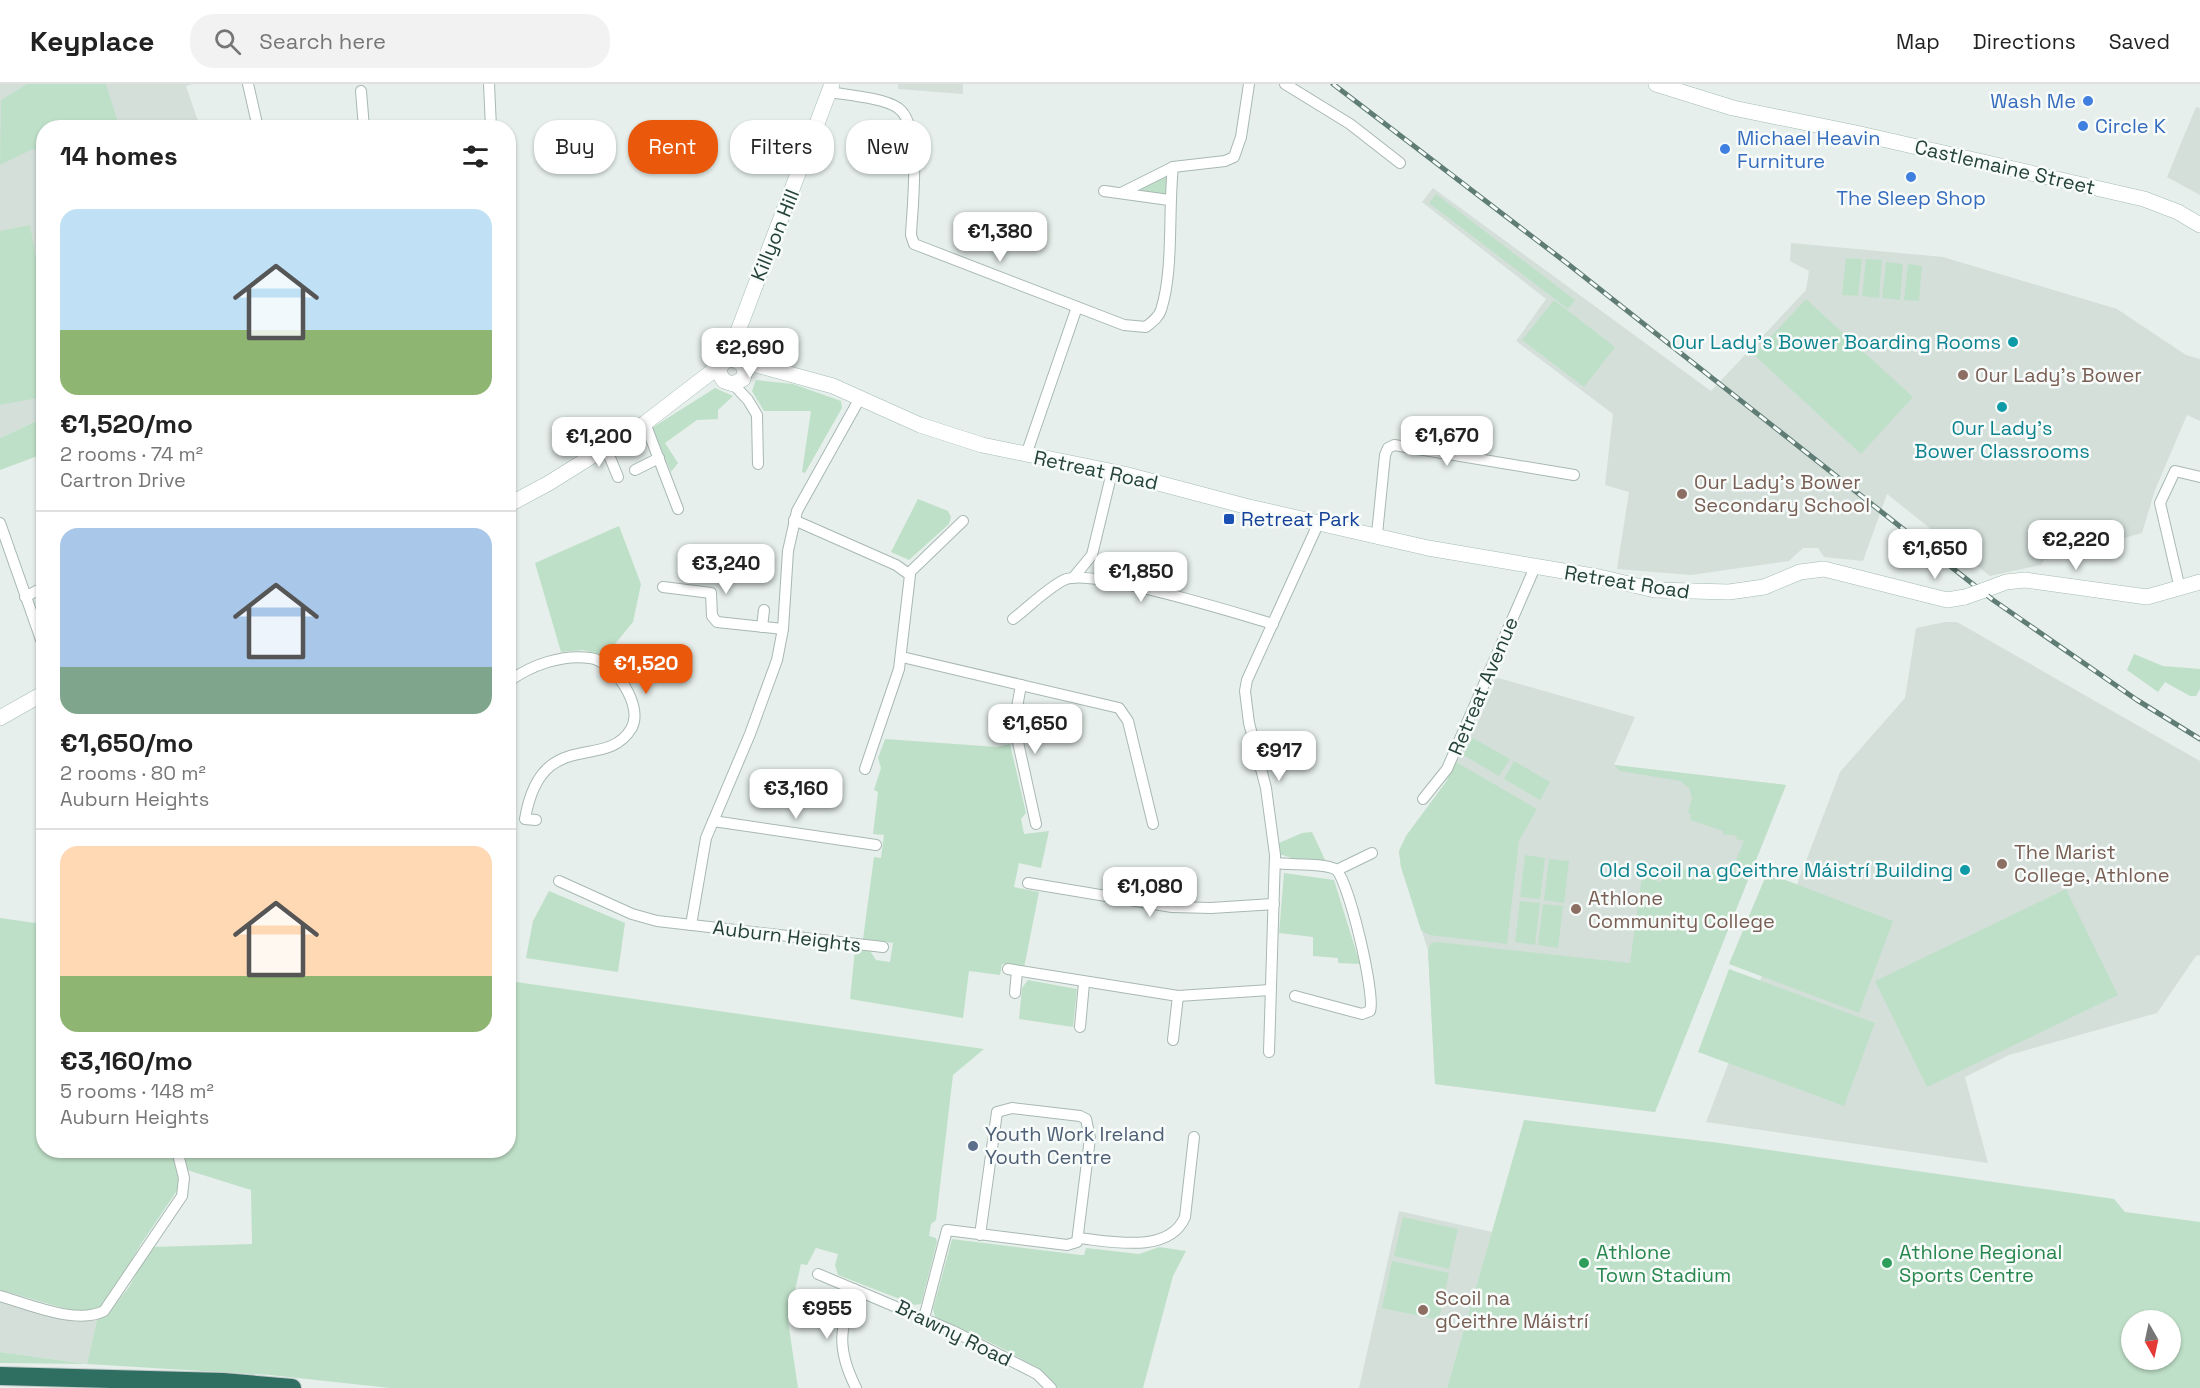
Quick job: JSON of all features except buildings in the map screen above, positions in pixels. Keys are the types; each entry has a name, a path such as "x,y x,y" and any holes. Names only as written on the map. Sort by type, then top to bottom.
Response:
{"highway":[{"path":"0,1376 224,1382 292,1388"}],"street":[{"path":"248,84 256,120"},
{"path":"489,84 491,120"},
{"path":"1122,193 1173,167 1225,161 1234,157 1242,137 1249,84"},
{"path":"1285,84 1350,124 1400,163"},
{"name":"Castlemaine Street","path":"1656,84 1733,108 2144,199 2178,212 2200,225"},
{"path":"831,88 897,107 908,119 913,148 911,235 914,244 1077,307 1137,327 1146,327 1161,312 1166,283 1169,200 1173,167"},
{"name":"Killyon Hill","path":"733,367 831,88"},
{"path":"361,91 363,120"},
{"path":"1104,191 1169,200"},
{"path":"1026,455 1077,307"},
{"path":"516,500 606,448 691,389 733,367 758,419 758,464"},
{"name":"Retreat Road","path":"733,367 771,369 825,383 940,433 1026,455 1112,472 1377,534 1426,552 1599,577 1655,590 1696,593 1729,592 1764,587 1800,572 1824,569 1947,600 1965,597 2006,582 2025,580 2138,596 2180,589 2200,582"},
{"name":"Auburn Heights","path":"691,925 704,844 763,702 783,629 788,551 794,520 801,502 860,398"},
{"path":"645,423 678,508"},
{"path":"1377,534 1385,455 1388,448 1394,445 1574,475"},
{"path":"606,448 622,475 660,458"},
{"path":"2180,589 2160,503 2170,476 2175,471 2200,477"},
{"path":"1073,578 1092,555 1112,472"},
{"path":"794,520 909,573"},
{"path":"909,573 963,521"},
{"path":"1269,1052 1269,990 1275,864 1266,788 1249,723 1245,691 1247,680 1319,522"},
{"path":"0,523 36,627"},
{"name":"Retreat Avenue","path":"1423,799 1448,769 1535,567"},
{"path":"865,769 902,657 911,582 909,573"},
{"path":"1013,619 1065,579 1073,578 1095,579 1159,592 1273,624"},
{"path":"663,587 711,592 712,616 717,622 783,629"},
{"path":"25,597 36,591"},
{"path":"762,627 764,610"},
{"path":"902,657 1107,704 1123,711 1128,721 1153,824"},
{"path":"516,678 539,665 570,658 591,658 598,660 618,678 632,699 635,709 633,728 619,742 566,756 546,769 536,783 528,803 525,819 536,820"},
{"path":"1021,685 1014,724 1036,824"},
{"path":"0,718 36,698"},
{"path":"713,821 876,846"},
{"path":"1275,864 1337,870 1372,853"},
{"path":"1295,996 1362,1014 1371,1009 1372,992 1357,930 1337,870"},
{"name":"Auburn Heights","path":"559,881 643,918 883,947"},
{"path":"1028,883 1172,907 1211,908 1274,904"},
{"path":"1015,993 1012,970 1178,996 1269,990"},
{"path":"1080,1027 1084,983"},
{"path":"1173,1040 1178,996"},
{"path":"980,1235 995,1116 1002,1108 1012,1108 1080,1116 1088,1121 1090,1147 1078,1238"},
{"path":"924,1318 941,1229 1067,1245 1078,1238 1139,1244 1157,1239 1180,1225 1185,1217 1194,1137"},
{"path":"0,1296 73,1316 92,1317 104,1311 183,1196 184,1178 179,1158"},
{"name":"Brawny Road","path":"818,1274 924,1318 1028,1369 1050,1388"},
{"path":"854,1289 841,1335 844,1364 856,1388"}],"shaded area":[{"path":"0,84 192,84 186,86 198,120 36,120 36,421 0,438"},
{"path":"898,84 963,84 963,94 898,89"},
{"path":"2196,107 2200,108 2200,195 2167,177"},
{"name":"Our Lady's Bower","path":"1433,188 1711,391 1806,290 1809,271 1790,261 1791,243 1943,257 2117,309 2186,355 2200,359 2200,421 2187,415 2155,490 2142,533 2044,560 2041,565 1990,576 1887,494 1863,561 1824,557 1818,548 1803,548 1789,561 1691,575 1617,569 1629,492 1605,485 1613,414 1516,341 1546,299 1422,202"},
{"name":"The Marist College, Athlone","path":"1957,622 2200,761 2200,955 2196,956 2157,1013 2009,1055 1965,1077 1988,1163 1706,1122 1840,772 1905,698 1916,628"},
{"name":"Athlone Community College","path":"1495,677 1635,717 1614,765 1786,785 1655,1112 1435,1084 1428,950 1401,867 1399,851 1406,836 1446,782 1480,718 1493,688"},
{"name":"Scoil na gCeithre Máistrí","path":"1399,1211 1492,1232 1447,1388 1359,1388"},
{"path":"0,1300 76,1322 97,1320 87,1364 0,1352"}],"green space":[{"path":"27,84 106,84 117,120 36,120 36,149 0,165 1,100"},
{"path":"1173,167 1169,200 1122,193"},
{"path":"1436,194 1575,300 1568,309 1429,203"},
{"path":"30,225 36,259 36,398 0,405 0,231"},
{"path":"1846,258 1862,259 1858,296 1842,295"},
{"path":"1866,259 1882,260 1879,298 1862,296"},
{"path":"1886,262 1903,264 1900,300 1882,298"},
{"path":"1908,264 1922,266 1919,301 1904,300"},
{"path":"1806,299 1913,397 1861,454 1754,355"},
{"path":"1554,300 1615,347 1584,387 1522,340"},
{"path":"756,380 793,384 841,401 842,408 805,473 802,472 811,411 764,411 752,391"},
{"path":"715,388 733,396 718,410 718,419 697,420 665,443 678,463 671,472 652,428"},
{"path":"36,421 36,457 0,470 0,438"},
{"path":"918,499 948,511 951,517 949,524 909,560 891,552"},
{"path":"619,526 641,584 633,622 605,656 583,650 561,652 535,563"},
{"path":"2134,654 2163,666 2200,669 2200,689 2196,696 2190,696 2165,682 2158,692 2127,670"},
{"path":"1473,738 1510,759 1499,776 1463,755"},
{"path":"885,739 997,747 1010,744 1026,813 1021,819 1024,834 1049,831 1041,868 1019,863 1014,887 1039,892 1024,968 1002,964 1000,975 969,971 963,1018 850,999 855,949 870,951 876,960 890,962 893,943 863,939 874,857 881,858 884,835 873,834 878,792 874,790 881,768 878,758"},
{"path":"1514,761 1550,782 1540,800 1504,779"},
{"path":"1456,762 1537,809 1519,841 1507,944 1429,935 1421,930 1401,867 1399,851 1406,836 1446,782"},
{"path":"1614,765 1786,785 1655,1112 1435,1084 1428,950 1431,943 1630,963 1642,876 1661,882 1664,867 1730,874 1744,841 1736,839 1737,836 1723,834 1723,831 1690,820 1691,814 1688,812 1692,798 1689,788 1680,781 1620,771"},
{"path":"1312,832 1326,862 1279,854 1279,843 1302,833"},
{"path":"1525,855 1545,858 1540,899 1520,897"},
{"path":"1549,859 1569,861 1564,903 1544,900"},
{"path":"1284,873 1334,880 1360,964 1338,963 1338,958 1313,956 1313,937 1279,933"},
{"path":"1767,873 1893,921 1859,1013 1729,964"},
{"path":"2066,889 2118,995 1927,1087 1875,981"},
{"path":"549,891 625,923 618,972 526,958 533,921"},
{"path":"1520,901 1540,903 1535,945 1515,942"},
{"path":"1543,904 1563,906 1558,948 1538,945"},
{"path":"0,918 36,923 36,1158 174,1158 179,1177 178,1189 103,1306 81,1313 0,1290"},
{"path":"1729,969 1875,1023 1844,1106 1698,1052"},
{"path":"1028,980 1077,989 1073,1027 1019,1019 1022,988"},
{"path":"516,982 984,1049 953,1075 936,1220 931,1224 929,1236 936,1238 937,1242 921,1304 915,1305 838,1275 835,1265 838,1254 816,1248 807,1265 801,1264 788,1321 798,1388 390,1388 270,1375 87,1364 97,1320 114,1306 129,1287 151,1247 252,1244 251,1190 187,1170 184,1158 516,1158"},
{"path":"1524,1120 1720,1143 2114,1199 2125,1212 2200,1222 2200,1388 1447,1388"},
{"path":"1403,1217 1458,1229 1449,1269 1394,1256"},
{"path":"952,1239 1081,1255 1084,1255 1086,1248 1139,1254 1159,1247 1186,1251 1173,1276 1143,1388 1058,1388 1031,1365 1016,1356 935,1317 933,1309"},
{"path":"1392,1261 1449,1273 1439,1320 1382,1308"},
{"path":"0,1352 87,1364 0,1363"}],"railway":[{"path":"1333,84 1568,264 1993,600 2137,700 2200,739"}],"place":[{"name":"Wash Me","path":"2088,101"},
{"name":"Circle K","path":"2083,126"},
{"name":"Michael Heavin Furniture","path":"1725,149"},
{"name":"The Sleep Shop","path":"1911,177"},
{"name":"Our Lady's Bower Boarding Rooms","path":"2013,342"},
{"name":"Our Lady's Bower","path":"1963,375"},
{"name":"Our Lady's Bower Classrooms","path":"2002,407"},
{"name":"Our Lady's Bower Secondary School","path":"1682,494"},
{"name":"Retreat Park","path":"1229,519"},
{"name":"The Marist College, Athlone","path":"2002,864"},
{"name":"Old Scoil na gCeithre Máistrí Building","path":"1965,870"},
{"name":"Athlone Community College","path":"1576,909"},
{"name":"Youth Work Ireland Youth Centre","path":"973,1146"},
{"name":"Athlone Town Stadium","path":"1584,1263"},
{"name":"Athlone Regional Sports Centre","path":"1887,1263"},
{"name":"Scoil na gCeithre Máistrí","path":"1423,1310"}]}
